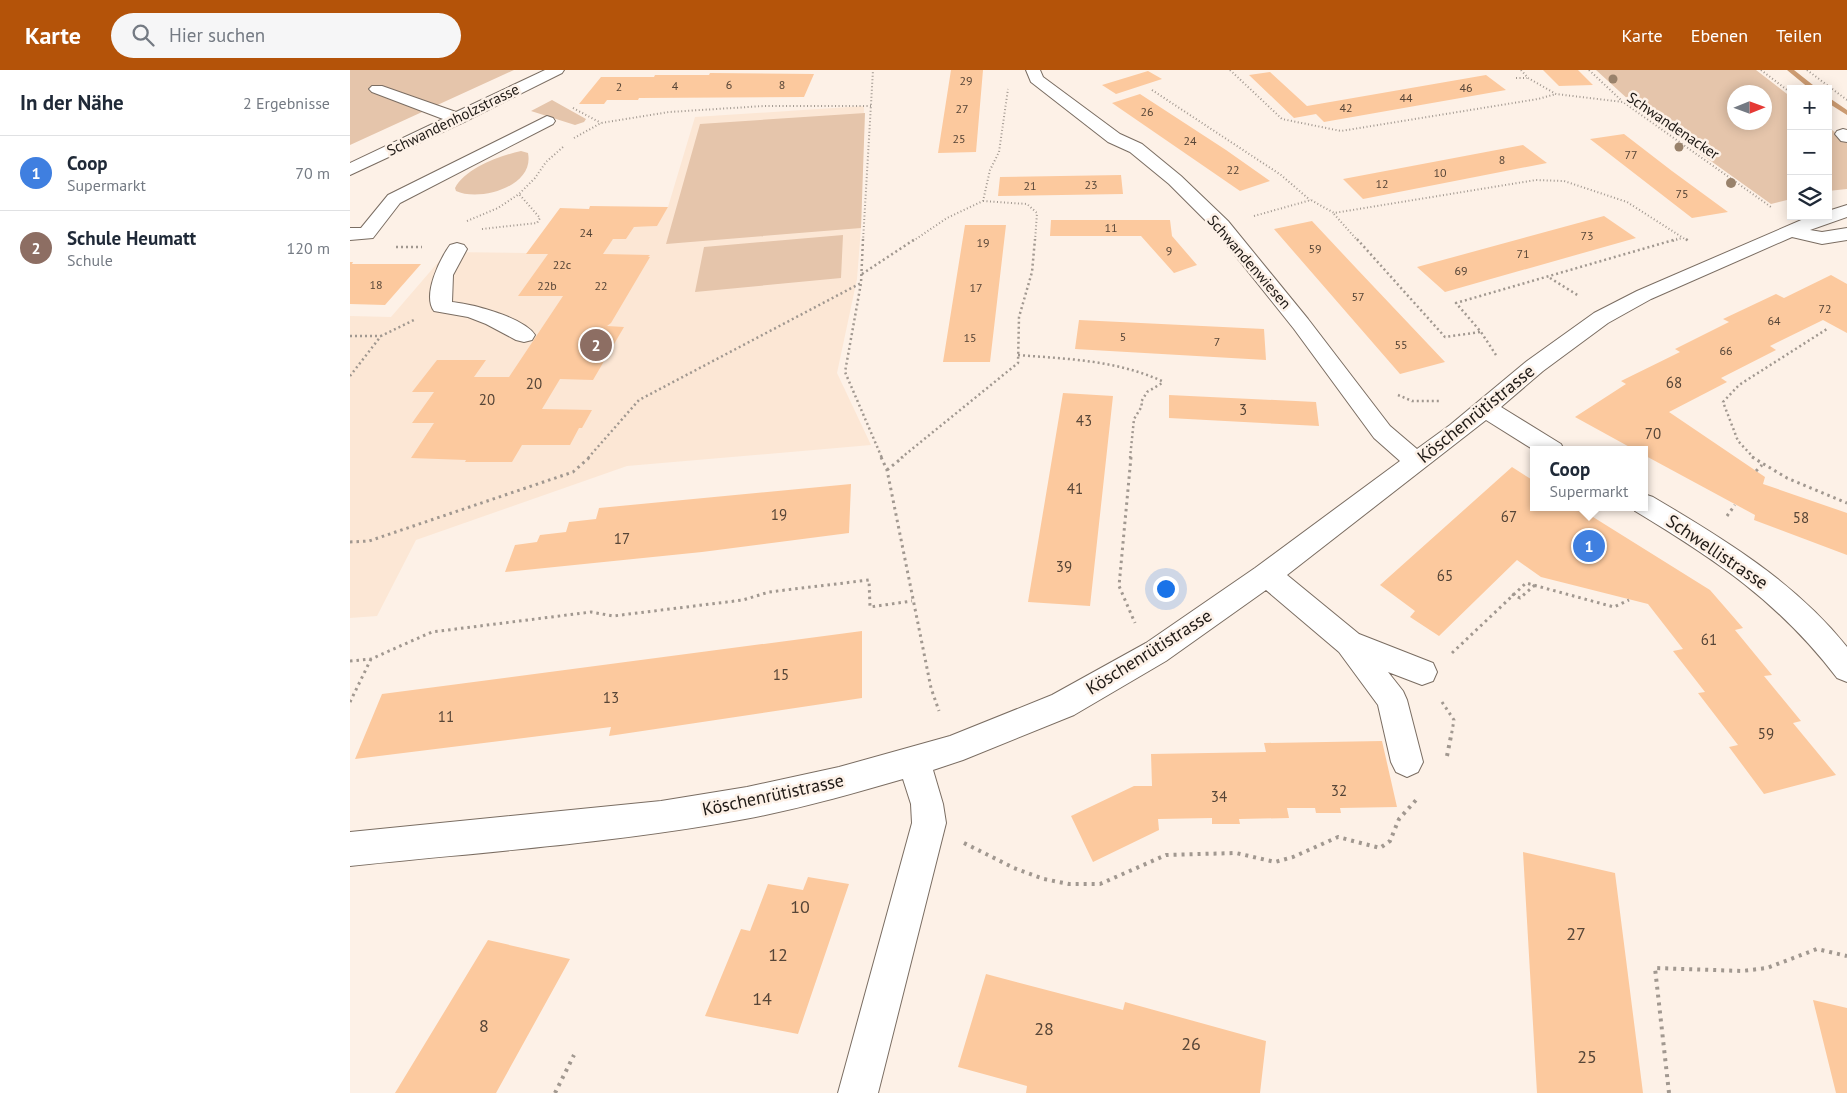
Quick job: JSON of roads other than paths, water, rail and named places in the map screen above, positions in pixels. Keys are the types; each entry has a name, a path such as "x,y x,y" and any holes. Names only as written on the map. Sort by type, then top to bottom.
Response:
{"street":[{"name":"Schwandenholzstrasse","path":"350,170 557,70"},
{"name":"Schwandenwiesen","path":"1033,70 1036,79 1114,138 1136,148 1174,180 1220,225 1296,317 1382,432 1417,462"},
{"path":"377,89 446,115 460,118"},
{"path":"350,234 366,234 394,199 547,121"},
{"name":"Köschenrütistrasse","path":"350,849 671,815 766,799 839,782 952,750 1063,705 1156,652 1267,574 1417,462 1535,366 1601,318 1644,295 1722,260 1785,222 1847,211"},
{"path":"1785,222 1822,238 1847,234"},
{"path":"457,249 444,275 441,307 460,308 490,316 524,335"},
{"path":"1485,408 1546,446"},
{"name":"Schwellistrasse","path":"1648,506 1711,543 1753,572 1796,610 1847,669"},
{"path":"1267,574 1349,644 1392,700 1407,762"},
{"path":"1349,644 1422,672"},
{"path":"858,1093 928,823 927,804 914,761"}],"waterway":[{"path":"1790,70 1810,85"},
{"path":"1832,102 1847,113"}],"place":[{"name":"Schule Heumatt","path":"596,345"},
{"name":"Coop","path":"1589,546"}]}
